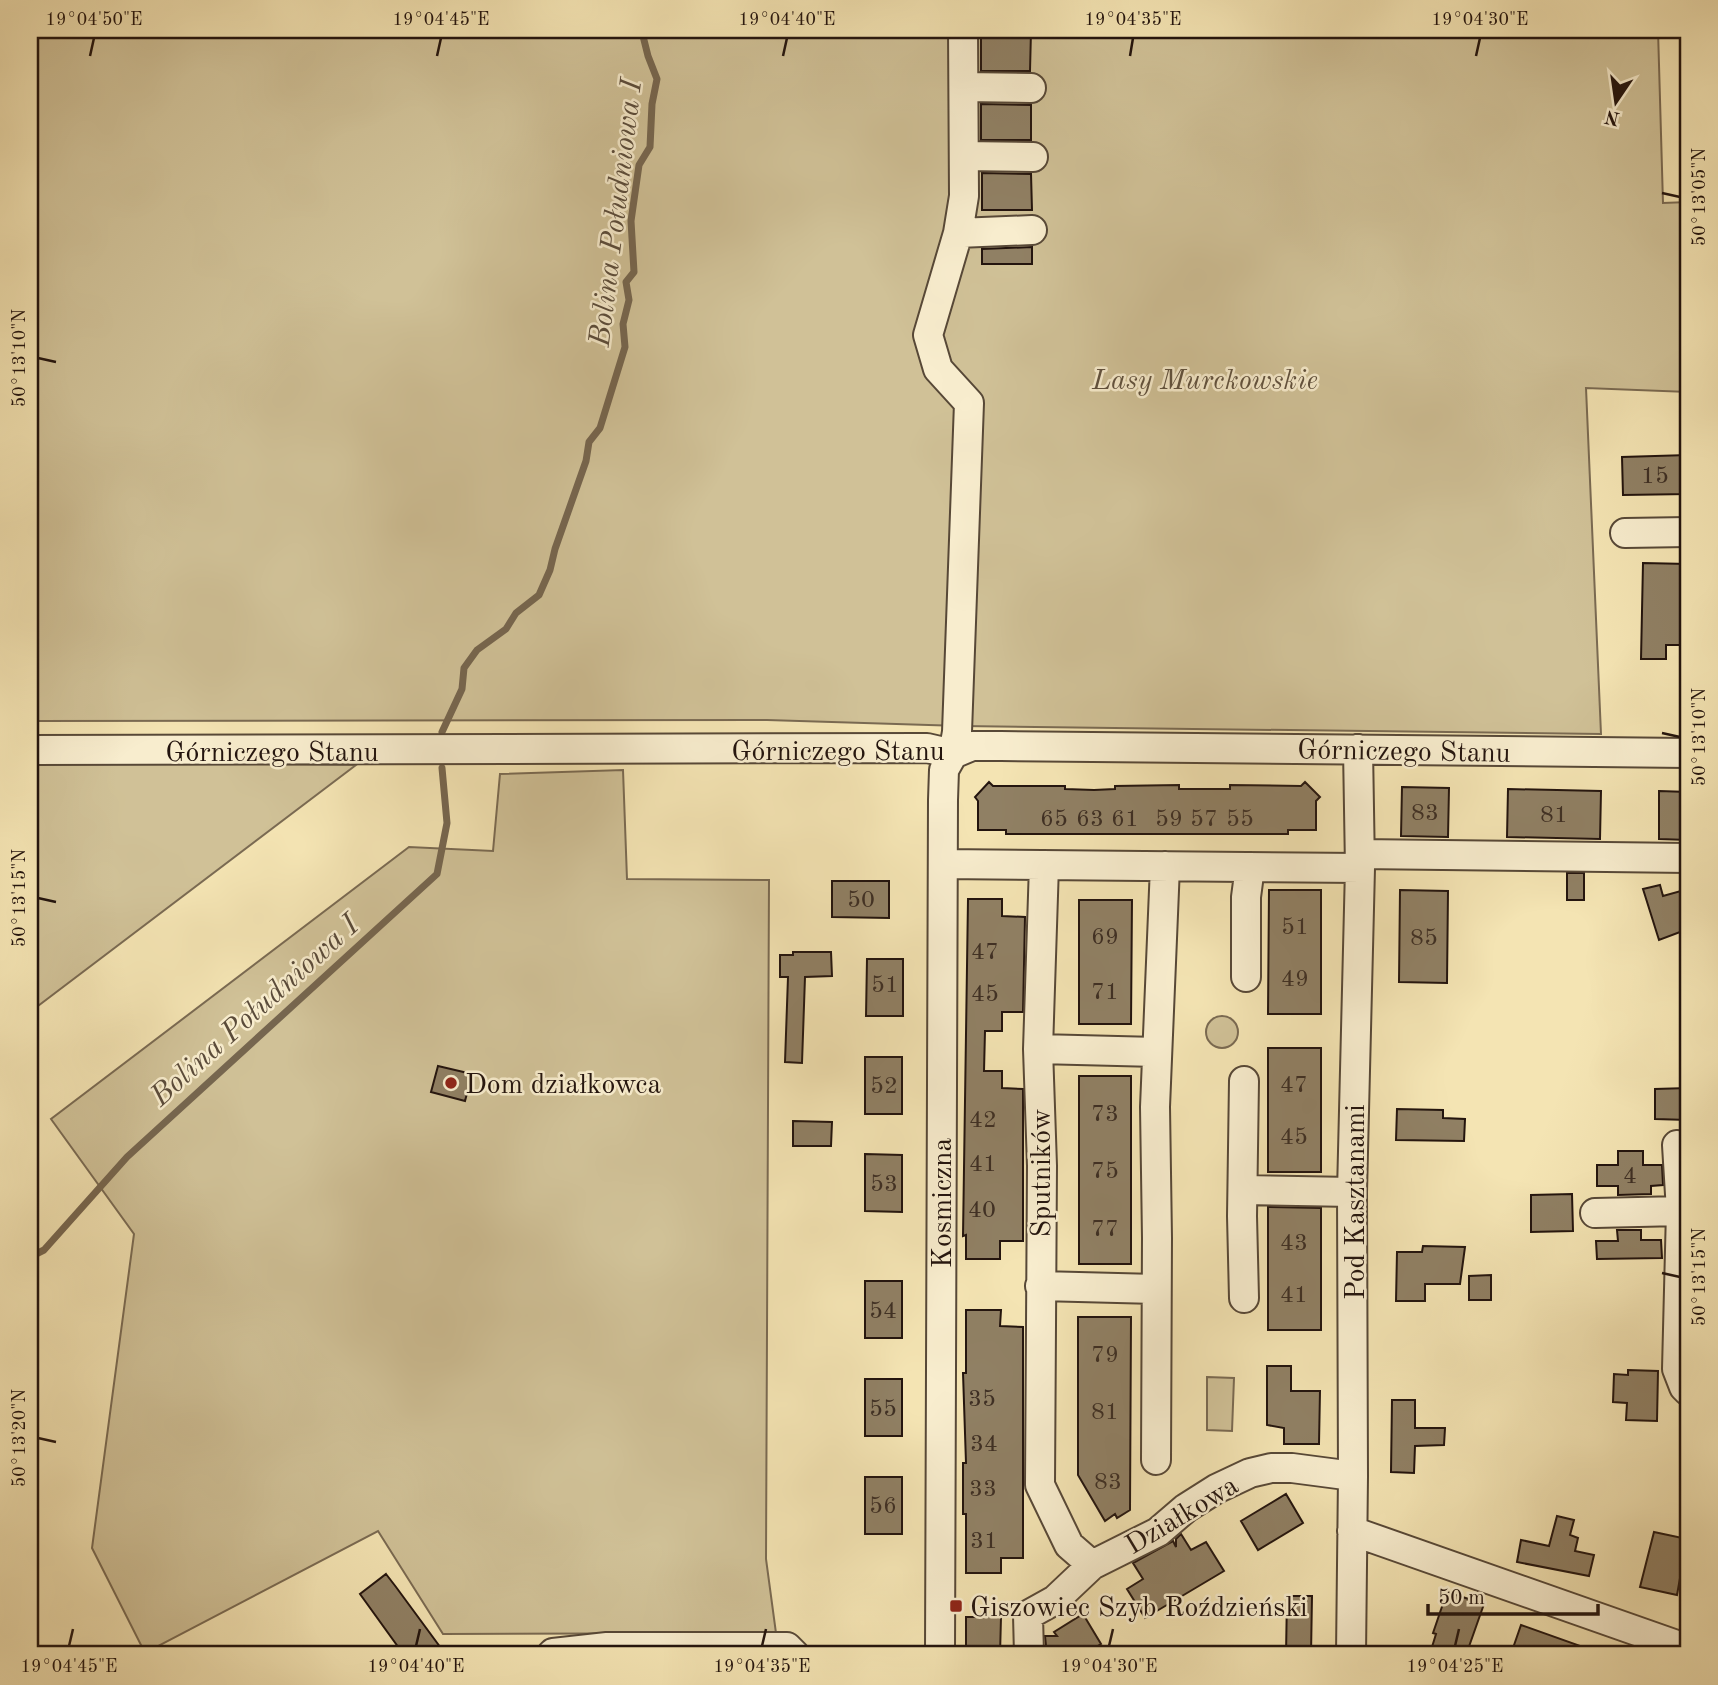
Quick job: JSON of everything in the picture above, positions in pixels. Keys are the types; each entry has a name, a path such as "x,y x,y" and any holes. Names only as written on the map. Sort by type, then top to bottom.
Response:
{"street":[{"name":"Kosmiczna","path":"940,1655 944,770 953,754 957,732 969,403 938,369 928,335 958,233 964,196 963,30"},
{"path":"964,87 1031,88"},
{"path":"964,156 1033,157"},
{"path":"958,233 1032,230"},
{"path":"1625,533 1688,532"},
{"name":"Górniczego Stanu","path":"30,750 927,748 953,754 972,746 1688,753"},
{"name":"Pod Kasztanami","path":"1351,1655 1352,1192 1360,861 1358,749"},
{"path":"943,864 1250,867 1360,861 1688,858"},
{"name":"Sputników","path":"1044,865 1038,1049 1042,1166 1040,1485 1069,1545 1091,1565"},
{"path":"1156,1460 1157,1052 1165,866"},
{"path":"1246,976 1246,897 1250,867"},
{"path":"1038,1049 1157,1052"},
{"path":"1244,1081 1244,1298"},
{"path":"1677,1145 1681,1211 1677,1369 1688,1391"},
{"path":"1243,1190 1352,1192"},
{"path":"1595,1213 1681,1211"},
{"path":"1040,1286 1156,1289"},
{"name":"Działkowa","path":"1029,1655 1028,1615 1055,1600 1091,1565 1158,1532 1186,1508 1216,1489 1250,1473 1271,1468 1353,1476"},
{"path":"1352,1531 1688,1649"},
{"path":"551,1655 607,1647 787,1647 796,1655"}],"green space":[{"name":"Lasy Murckowskie","path":"30,30 1658,30 1663,203 1688,202 1688,392 1586,388 1601,734 961,726 767,720 30,721"},
{"path":"30,762 356,765 30,1012"},
{"path":"623,770 627,879 769,880 766,1559 776,1633 443,1634 378,1531 145,1653 92,1548 134,1234 51,1119 409,847 493,851 500,774"},
{"path":"1222,1016 1233,1021 1238,1032 1233,1043 1222,1048 1211,1043 1206,1032 1211,1021"},
{"path":"1207,1377 1234,1378 1232,1431 1207,1430"}],"building":[{"path":"981,30 1031,31 1030,71 981,71"},
{"path":"981,104 1031,105 1031,140 981,140"},
{"path":"982,173 1031,174 1032,210 982,210"},
{"path":"1032,247 1032,264 982,264 982,249"},
{"path":"1688,455 1688,494 1623,495 1622,457"},
{"path":"1643,563 1688,564 1688,645 1666,645 1666,659 1641,659"},
{"path":"989,782 993,786 1065,786 1065,789 1094,790 1115,789 1115,786 1179,785 1179,789 1230,789 1230,785 1301,786 1305,782 1320,797 1316,801 1316,830 1288,830 1288,834 1006,834 1006,830 978,830 978,801 975,797"},
{"path":"1402,787 1449,788 1448,837 1401,836"},
{"path":"1508,789 1601,791 1600,839 1507,837"},
{"path":"1659,791 1688,792 1688,840 1659,839"},
{"path":"1567,873 1584,873 1584,900 1567,900"},
{"path":"832,881 889,881 889,918 832,917"},
{"path":"1660,885 1663,896 1688,889 1688,929 1659,940 1643,889"},
{"path":"1269,890 1321,890 1321,1014 1268,1014"},
{"path":"1400,890 1448,891 1447,983 1399,982"},
{"path":"968,899 1002,899 1002,916 1025,917 1023,1012 1002,1012 1002,1031 985,1031 984,1071 1002,1071 1002,1088 1023,1089 1023,1241 1000,1241 1000,1259 966,1259 966,1235 963,1236"},
{"path":"1079,900 1132,900 1131,1024 1079,1024"},
{"path":"793,952 831,952 832,976 805,977 802,1063 785,1062 788,977 780,977 780,955 793,955"},
{"path":"867,959 903,959 903,1016 866,1016"},
{"path":"1268,1048 1321,1048 1321,1172 1268,1172"},
{"path":"865,1057 902,1057 902,1114 865,1114"},
{"name":"Dom działkowca","path":"438,1066 472,1074 465,1101 431,1092"},
{"path":"1079,1076 1131,1076 1131,1264 1079,1264"},
{"path":"1688,1088 1688,1120 1655,1119 1655,1089"},
{"path":"1397,1109 1443,1110 1443,1118 1465,1119 1464,1141 1396,1140"},
{"path":"793,1121 832,1122 831,1146 793,1146"},
{"path":"1618,1151 1643,1151 1643,1165 1662,1165 1663,1185 1651,1186 1651,1194 1618,1195 1618,1186 1597,1186 1597,1165 1618,1165"},
{"path":"865,1154 902,1155 902,1212 865,1211"},
{"path":"1572,1194 1573,1231 1531,1232 1531,1195"},
{"path":"1268,1207 1321,1208 1321,1330 1268,1330"},
{"path":"1617,1230 1641,1230 1641,1240 1661,1240 1662,1258 1597,1259 1596,1241 1618,1241"},
{"path":"1423,1246 1465,1247 1460,1284 1425,1284 1425,1301 1396,1301 1397,1252 1422,1252"},
{"path":"1491,1275 1491,1300 1469,1300 1469,1276"},
{"path":"865,1281 902,1281 902,1338 865,1338"},
{"path":"966,1310 1001,1310 1000,1326 1023,1327 1023,1558 1001,1558 1001,1573 966,1573 966,1514 963,1514 963,1463 966,1463 963,1373 966,1373"},
{"path":"1078,1317 1131,1317 1130,1510 1117,1518 1115,1514 1105,1521 1078,1475"},
{"path":"1267,1366 1291,1366 1291,1391 1320,1391 1319,1444 1284,1444 1284,1428 1267,1425"},
{"path":"1628,1370 1658,1371 1657,1421 1626,1420 1627,1403 1613,1402 1614,1374 1628,1375"},
{"path":"865,1379 902,1379 902,1436 865,1436"},
{"path":"1392,1400 1415,1400 1415,1428 1445,1428 1444,1445 1415,1446 1414,1473 1391,1472"},
{"path":"865,1477 902,1477 902,1534 865,1534"},
{"path":"1286,1494 1303,1523 1258,1550 1241,1521"},
{"path":"1557,1516 1574,1520 1570,1535 1578,1538 1575,1551 1594,1555 1589,1576 1517,1562 1521,1540 1549,1546"},
{"path":"1654,1532 1687,1539 1677,1595 1640,1587"},
{"path":"1181,1534 1191,1550 1206,1542 1224,1571 1145,1618 1127,1589 1143,1579 1133,1563 1173,1541 1176,1547 1176,1539"},
{"path":"386,1574 446,1655 404,1655 360,1594"},
{"path":"1447,1592 1484,1604 1466,1655 1437,1655 1439,1649 1432,1647 1436,1634 1433,1633"},
{"path":"1287,1596 1312,1596 1311,1655 1286,1655"},
{"path":"1083,1614 1101,1644 1082,1655 1047,1655 1045,1636 1057,1636 1054,1632"},
{"path":"966,1617 1001,1617 1000,1655 966,1655"},
{"path":"1521,1625 1600,1653 1535,1655 1513,1648"}],"waterway":[{"name":"Bolina Południowa I","path":"442,732 462,689 464,668 477,650 506,629 516,613 539,595 550,570 586,461 589,442 600,428 625,347 623,324 629,300 626,282 634,272 631,221 639,165 650,147 652,104 657,79 648,56 642,32 644,30"},
{"name":"Bolina Południowa I","path":"30,1257 44,1250 127,1157 437,874 447,823 442,768"}],"place":[{"name":"Dom działkowca","path":"451,1083"},
{"name":"Giszowiec Szyb Roździeński","path":"956,1606"}]}
